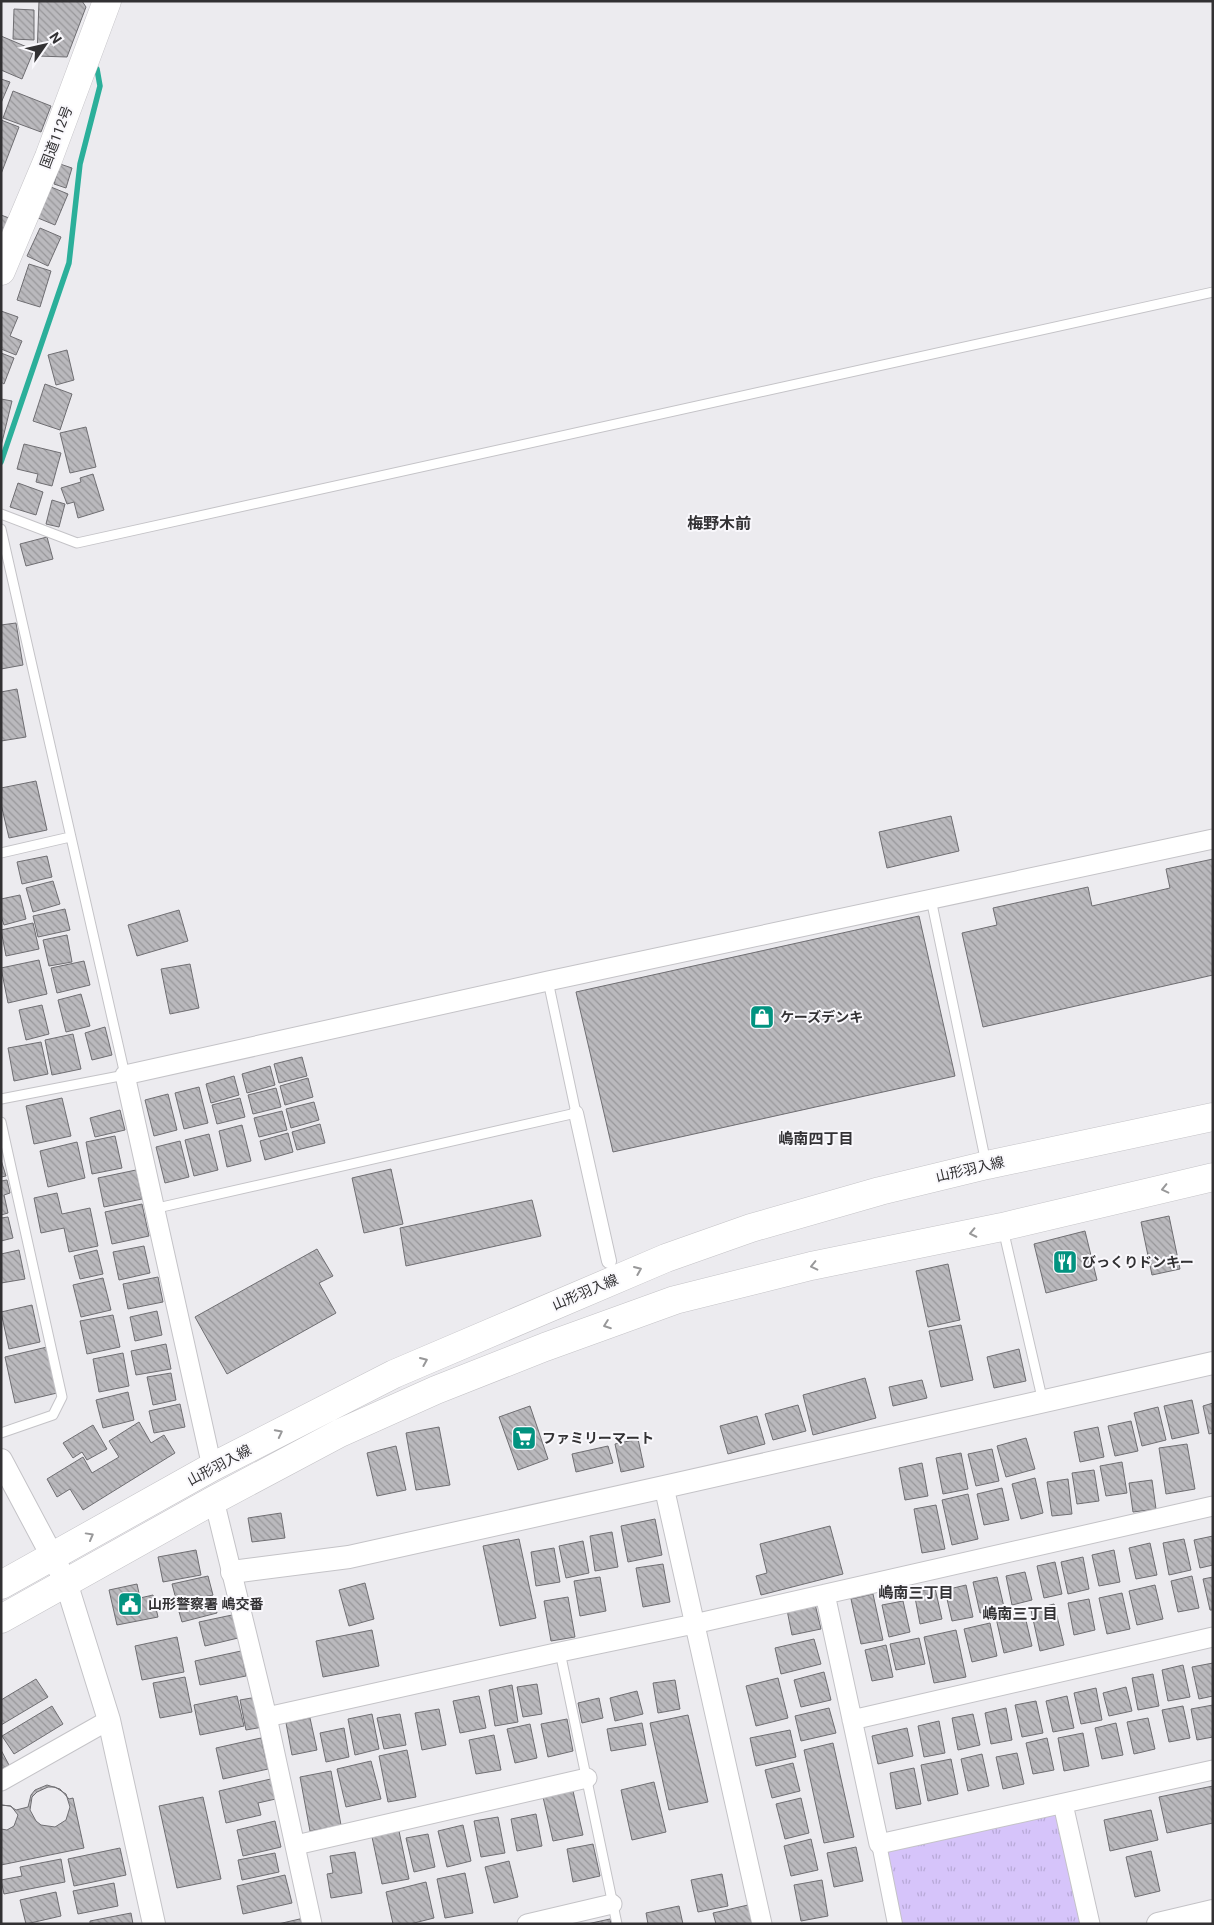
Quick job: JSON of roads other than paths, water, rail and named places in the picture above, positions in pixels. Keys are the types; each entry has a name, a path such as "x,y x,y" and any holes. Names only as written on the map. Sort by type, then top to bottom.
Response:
{"main road":[{"name":"国道112号","path":"1,271 49,157 107,1"},
{"name":"山形羽入線","path":"1,1585 212,1467 394,1374 666,1258 751,1228 880,1191 986,1165 1213,1116"},
{"name":"山形羽入線","path":"1,1619 214,1500 340,1434 436,1390 545,1347 675,1300 811,1266 1002,1226 1213,1177"}],"street":[{"path":"212,1467 153,1209 125,1075 548,981 1213,839"},
{"path":"576,1113 609,1261"},
{"path":"232,1572 349,1557 1213,1363"},
{"path":"1,1460 66,1582 109,1720 154,1924"},
{"path":"664,1487 762,1924"},
{"path":"214,1500 267,1717 312,1924"},
{"path":"267,1717 694,1624 1213,1506"},
{"path":"825,1594 895,1924"},
{"path":"852,1720 1213,1637"},
{"path":"1,1781 109,1720"},
{"path":"879,1844 1213,1770"},
{"path":"296,1846 587,1778"},
{"path":"1063,1804 1090,1924"},
{"path":"527,1924 612,1904"},
{"path":"1158,1924 1213,1911"}],"lane":[{"path":"1,514 77,543 1213,292"},
{"path":"1,529 125,1075 1,1099"},
{"path":"1,853 70,837"},
{"path":"931,899 986,1165"},
{"path":"153,1209 576,1113 548,981"},
{"path":"1,1122 62,1397 53,1415 1,1433"},
{"path":"1002,1226 1043,1402"},
{"path":"560,1652 617,1924"}],"waterway":[{"path":"1,462 69,263 80,164 100,86 97,69"}],"place":[{"name":"ケーズデンキ","path":"762,1017"},
{"name":"びっくりドンキー","path":"1065,1262"},
{"name":"ファミリーマート","path":"524,1438"},
{"name":"山形警察署 嶋交番","path":"130,1604"}],"district":[{"name":"梅野木前","path":"719,523"},
{"name":"嶋南四丁目","path":"816,1139"},
{"name":"嶋南三丁目","path":"916,1593"},
{"name":"嶋南三丁目","path":"1020,1614"}]}
